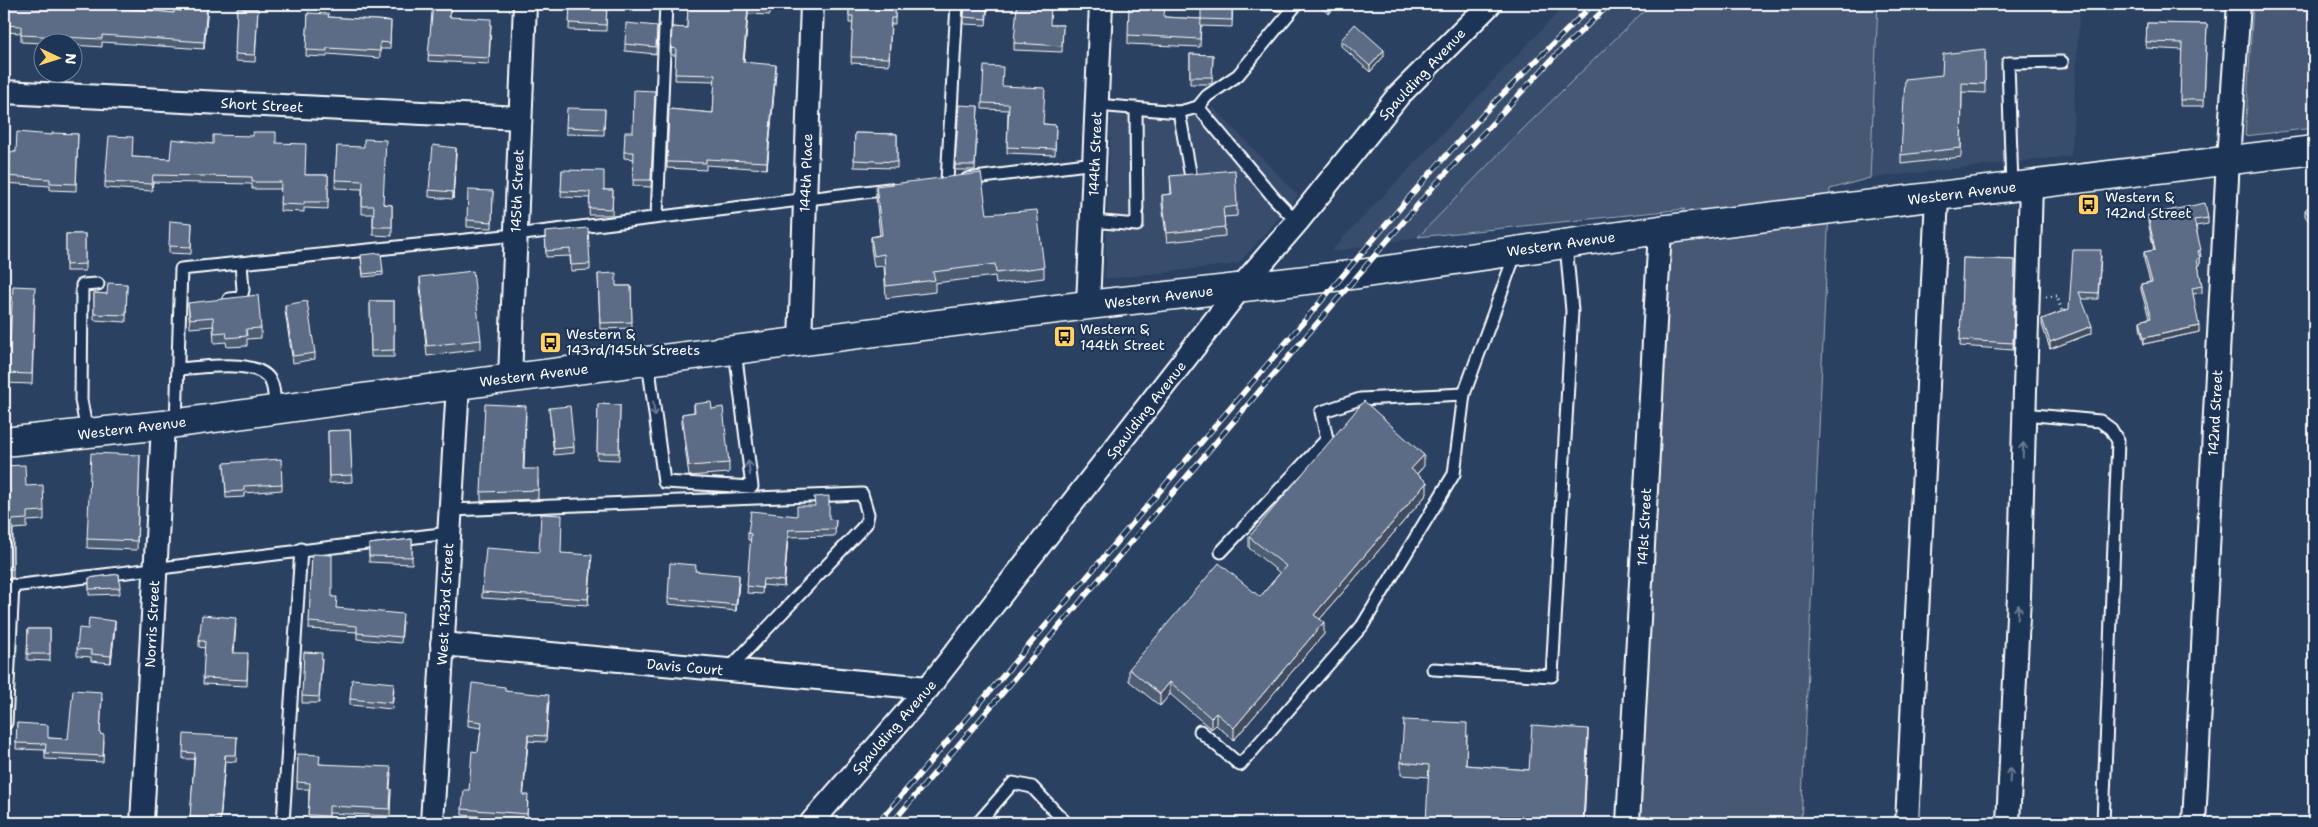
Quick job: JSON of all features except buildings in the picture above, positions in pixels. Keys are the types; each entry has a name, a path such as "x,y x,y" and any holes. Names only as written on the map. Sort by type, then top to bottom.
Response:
{"main road":[{"name":"Western Avenue","path":"4,442 170,424 510,378 1088,305 1359,274 1660,230 1938,197 2228,159 2314,150"}],"street":[{"name":"145th Street","path":"510,378 525,4"},
{"name":"144th Place","path":"800,342 812,4"},
{"name":"144th Street","path":"1088,305 1101,4"},
{"name":"Spaulding Avenue","path":"811,823 928,688 1242,287 1398,96 1490,4"},
{"name":"142nd Street","path":"2194,823 2228,159 2239,4"},
{"name":"Short Street","path":"4,92 520,118"},
{"path":"2008,823 2019,596 2024,414 2022,186"},
{"path":"1907,823 1938,197"},
{"name":"141st Street","path":"1628,823 1660,230"},
{"name":"West 143rd Street","path":"432,823 458,385"},
{"name":"Norris Street","path":"142,823 156,567 170,424"},
{"name":"Davis Court","path":"442,644 928,688"}],"lane":[{"path":"657,217 666,4"},
{"path":"957,4 942,182 1095,163"},
{"path":"1277,4 1296,4"},
{"path":"1097,105 1179,112 1198,107 1207,96 1238,75 1296,4"},
{"path":"2022,186 2008,63 2062,62"},
{"path":"1198,107 1274,198 1297,222"},
{"path":"1092,221 1137,225 1136,108"},
{"path":"1179,112 1190,172"},
{"path":"170,424 178,369 184,305 181,269 515,235 899,187"},
{"path":"1434,669 1552,676 1572,311 1566,244"},
{"path":"1200,731 1240,765 1362,626 1454,474 1464,394 1516,250"},
{"path":"215,301 241,298 243,290 241,263"},
{"path":"87,433 81,400 82,285 98,284"},
{"path":"648,361 664,482 752,486 735,350"},
{"path":"178,369 235,366 252,368 265,373 272,383 275,410"},
{"path":"1221,552 1327,439 1321,412 1360,399 1464,394"},
{"path":"2024,414 2100,421 2111,429 2118,441 2103,823"},
{"path":"450,510 862,494 868,514 866,524 727,671"},
{"path":"6,723 8,586 301,549 449,533"},
{"path":"283,823 301,549"},
{"path":"978,823 1013,783 1032,788 1066,823"}],"path":[{"path":"2043,297 2057,296 2063,315 2058,317"}],"shaded area":[{"path":"1566,4 1651,4 1523,129 1418,237 1330,252"},
{"path":"1651,4 1878,4 1870,178 1830,189 1801,823 1628,823 1660,230 1685,209 1418,237 1523,129"},
{"path":"1878,4 2080,4 2071,156 1870,178"},
{"path":"2253,4 2314,4 2314,128 2245,136"},
{"path":"1111,108 1214,108 1298,196 1238,264 1105,279"}],"railway":[{"path":"878,823 1418,187 1487,110 1593,4"},
{"path":"892,823 1433,187 1555,56 1610,4"}],"place":[{"name":"Western & 142nd Street","path":"2089,205"},
{"name":"Western & 144th Street","path":"1064,337"},
{"name":"Western & 143rd/145th Streets","path":"550,342"}]}
